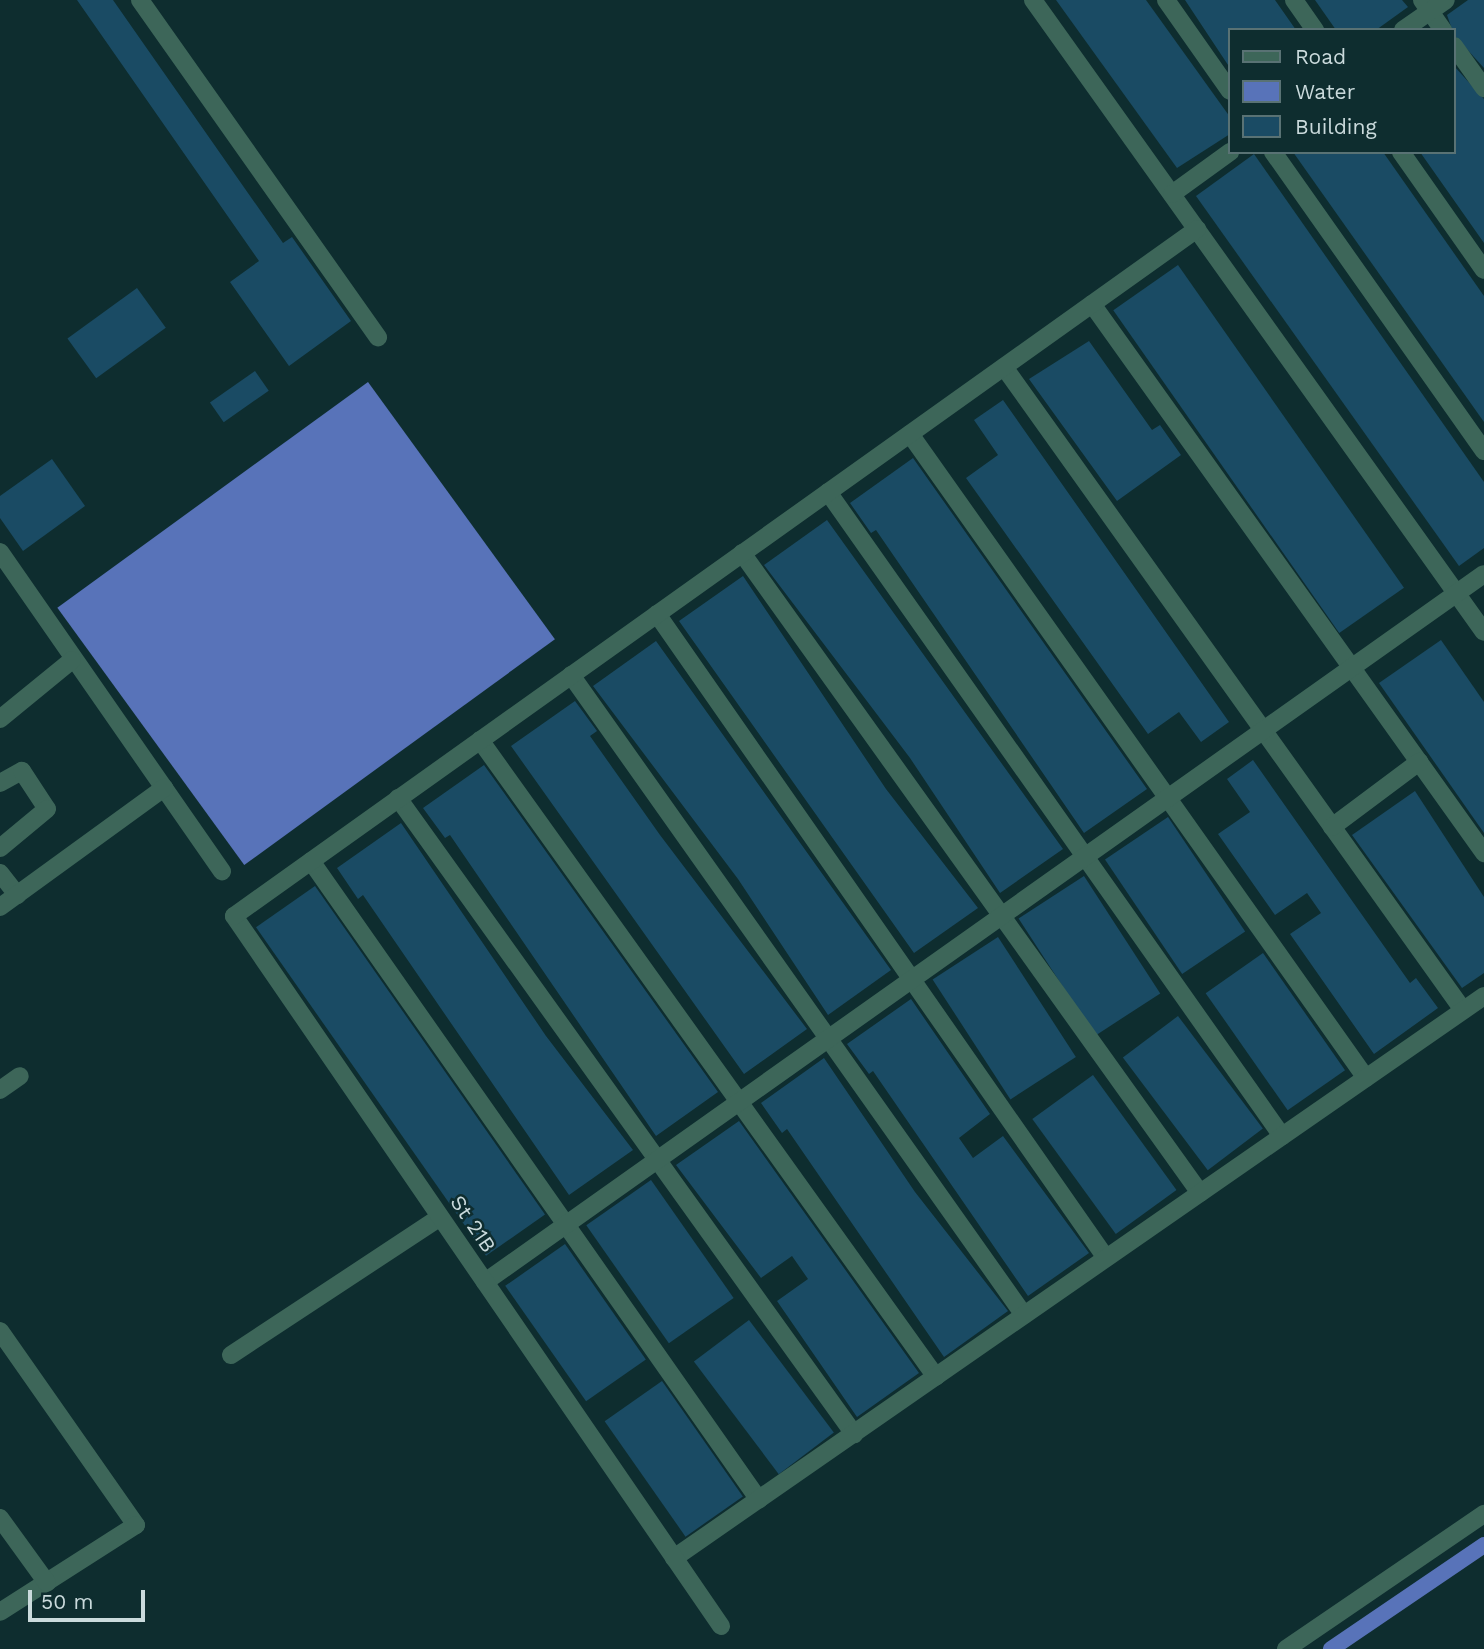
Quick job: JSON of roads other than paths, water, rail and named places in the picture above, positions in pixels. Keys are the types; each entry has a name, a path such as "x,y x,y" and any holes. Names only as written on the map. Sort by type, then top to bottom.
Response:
{"street":[{"path":"140,0 378,337"},
{"path":"1033,0 1484,632"},
{"path":"1166,0 1228,88"},
{"path":"1294,0 1314,28"},
{"path":"1405,28 1426,6 1446,0"},
{"path":"1426,6 1442,28"},
{"path":"1456,49 1484,88"},
{"path":"1172,194 1228,153"},
{"path":"1274,154 1484,451"},
{"path":"1402,154 1484,270"},
{"path":"759,1500 311,861 1197,229"},
{"path":"1092,304 1484,853"},
{"path":"1003,367 1462,1010"},
{"path":"909,434 1366,1078"},
{"path":"828,492 1282,1136"},
{"path":"0,552 72,660 222,871"},
{"path":"742,553 1200,1193"},
{"path":"485,1282 1484,574"},
{"path":"657,614 1106,1258"},
{"path":"0,719 72,660"},
{"path":"571,675 1024,1315"},
{"path":"480,740 936,1377"},
{"path":"1332,827 1419,762"},
{"path":"0,783 23,771 47,809 0,848"},
{"path":"0,908 164,788"},
{"path":"398,798 854,1434"},
{"name":"St 21B","path":"311,861 234,916 721,1626"},
{"path":"0,873 17,895"},
{"path":"674,1558 1484,996"},
{"path":"0,1090 20,1076"},
{"path":"231,1355 440,1217"},
{"path":"0,1331 136,1525 0,1612"},
{"path":"1286,1649 1484,1514"},
{"path":"0,1518 47,1583"}],"water":[{"path":"368,382 555,639 244,865 57,608"}],"waterway":[{"path":"1331,1649 1484,1545"}]}
